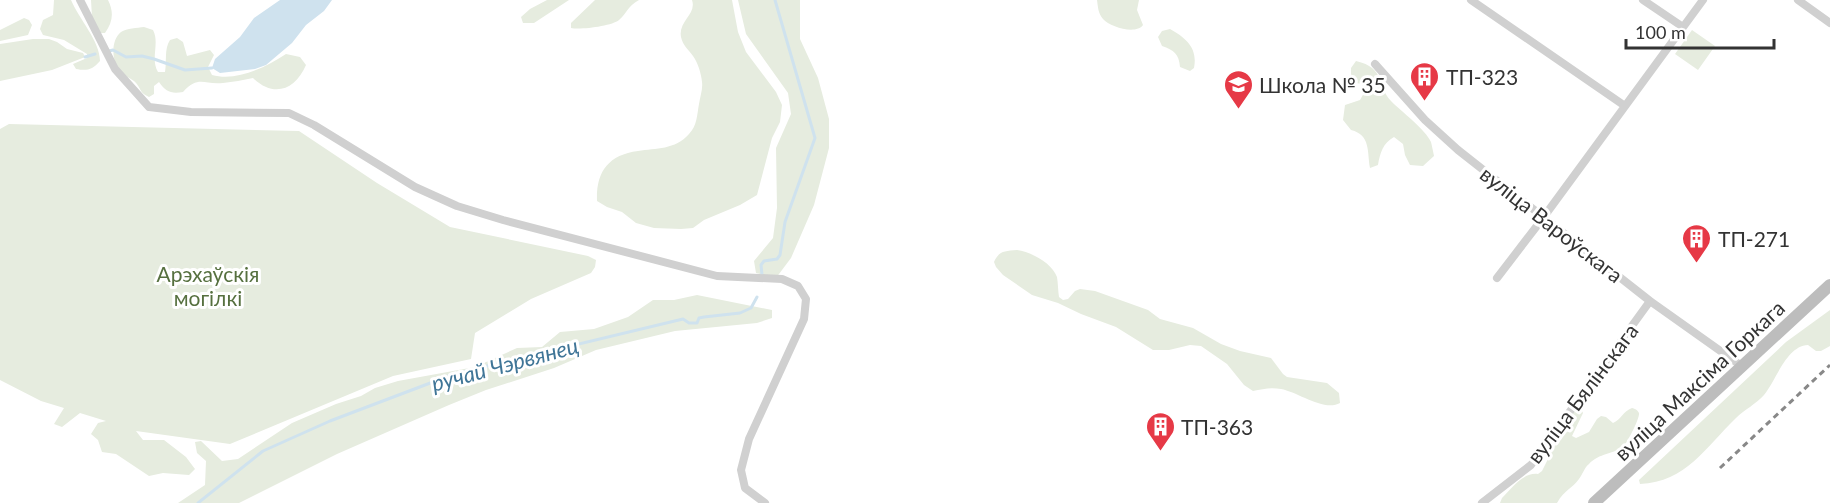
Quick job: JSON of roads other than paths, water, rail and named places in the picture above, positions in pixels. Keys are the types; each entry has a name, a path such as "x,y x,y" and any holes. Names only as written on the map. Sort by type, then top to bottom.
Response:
{"main road":[{"name":"вуліца Максіма Горкага","path":"1594,503 1830,285"}],"street":[{"path":"80,0 115,69 149,108 191,112 289,113 314,125 415,188 457,206 717,276 782,279 798,286 806,299 804,319 749,439 741,470 745,488 765,503"},
{"path":"1471,0 1625,106"},
{"path":"1643,0 1683,27"},
{"path":"1497,278 1703,0"},
{"path":"1798,0 1829,21"},
{"name":"вуліца Вароўскага","path":"1376,64 1425,120 1458,150 1650,301 1743,367"},
{"name":"вуліца Бялінскага","path":"1482,503 1531,465 1650,301"}],"water":[{"path":"280,0 332,0 324,11 306,25 292,43 266,65 255,69 220,73 212,68 215,59 240,37 254,18"}],"waterway":[{"name":"ручай Чэрвянец","path":"762,275 761,265 764,261 777,259 780,255 785,222 815,138 775,0"},
{"path":"109,51 113,50 126,57 142,56 185,70 212,68"},
{"path":"85,57 95,54"},
{"name":"ручай Чэрвянец","path":"198,503 263,451 330,421 454,374 683,319 689,323 697,323 699,318 740,313 751,308 757,297"}],"railway":[{"path":"1720,468 1830,365"}],"place":[{"name":"ТП-323","path":"1425,102"},
{"name":"Школа № 35","path":"1238,110"},
{"name":"ТП-271","path":"1697,264"},
{"name":"ТП-363","path":"1160,452"}],"park label":[{"name":"Арэхаўскія могілкі","path":"208,285"}]}
